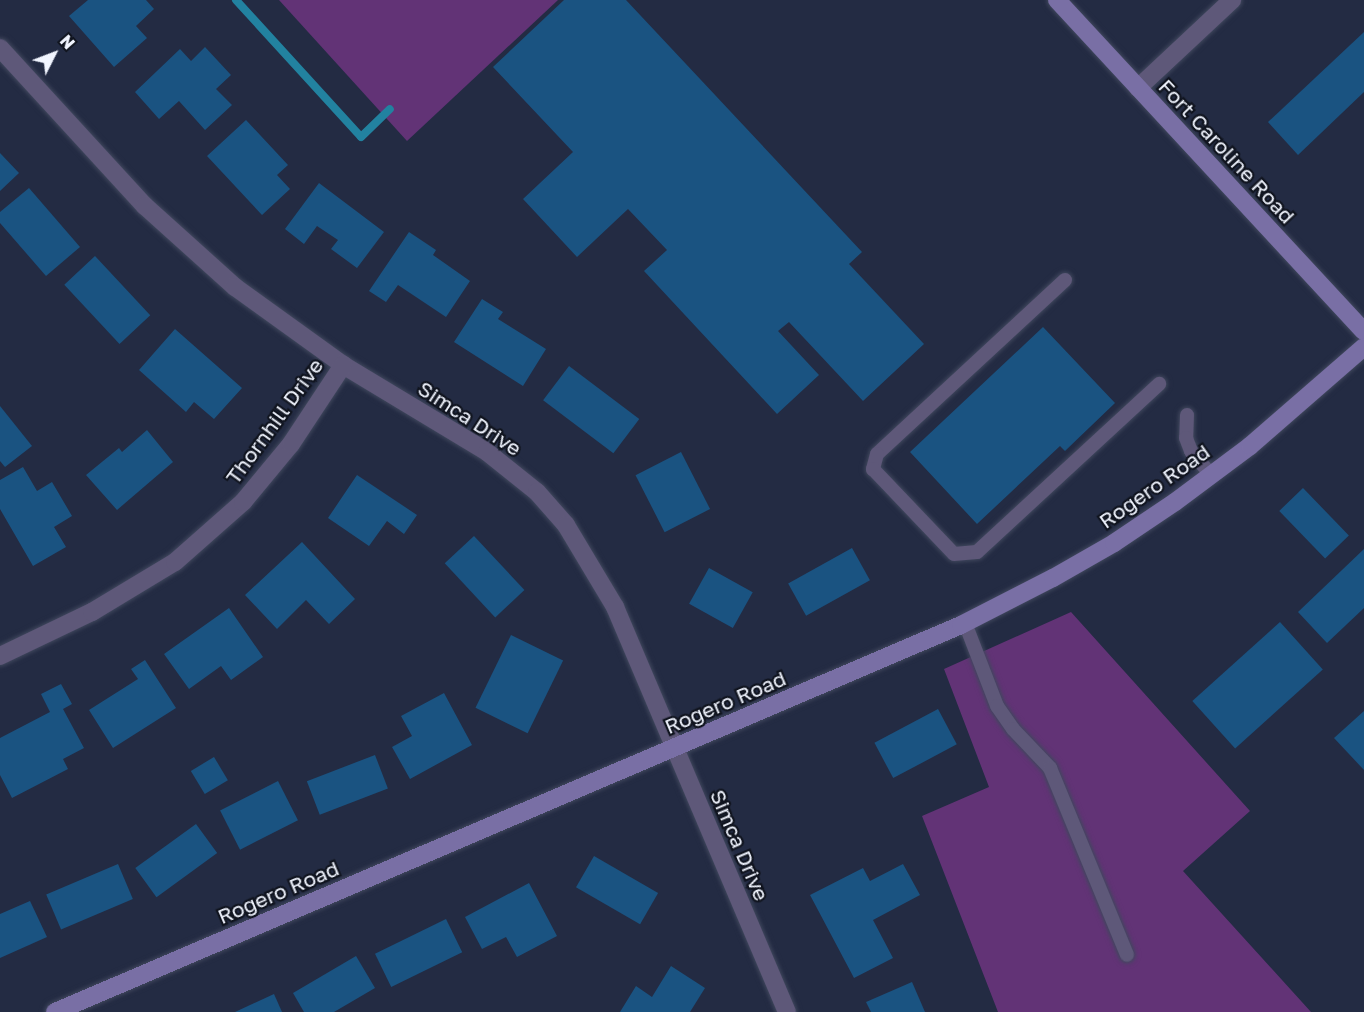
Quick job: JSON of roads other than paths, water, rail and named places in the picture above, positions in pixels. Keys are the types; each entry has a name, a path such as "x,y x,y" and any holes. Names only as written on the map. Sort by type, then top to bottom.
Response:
{"street":[{"name":"Fort Caroline Road","path":"1057,0 1364,331"},
{"path":"1138,88 1232,0"},
{"name":"Simca Drive","path":"0,48 146,207 235,287 343,365 487,452 537,492 566,525 615,607 787,1012"},
{"name":"Rogero Road","path":"55,1012 965,622 1053,578 1114,543 1211,475 1250,446 1364,347"},
{"name":"Thornhill Drive","path":"0,656 92,612 175,562 243,502 291,444 343,365"}],"lane":[{"path":"1065,280 878,454 873,469 954,554 978,552 1159,384"},
{"path":"1187,415 1186,438 1191,451 1211,475"},
{"path":"965,622 997,706 1013,729 1050,768 1127,955"}],"waterway":[{"path":"236,0 361,137 390,109"}]}
